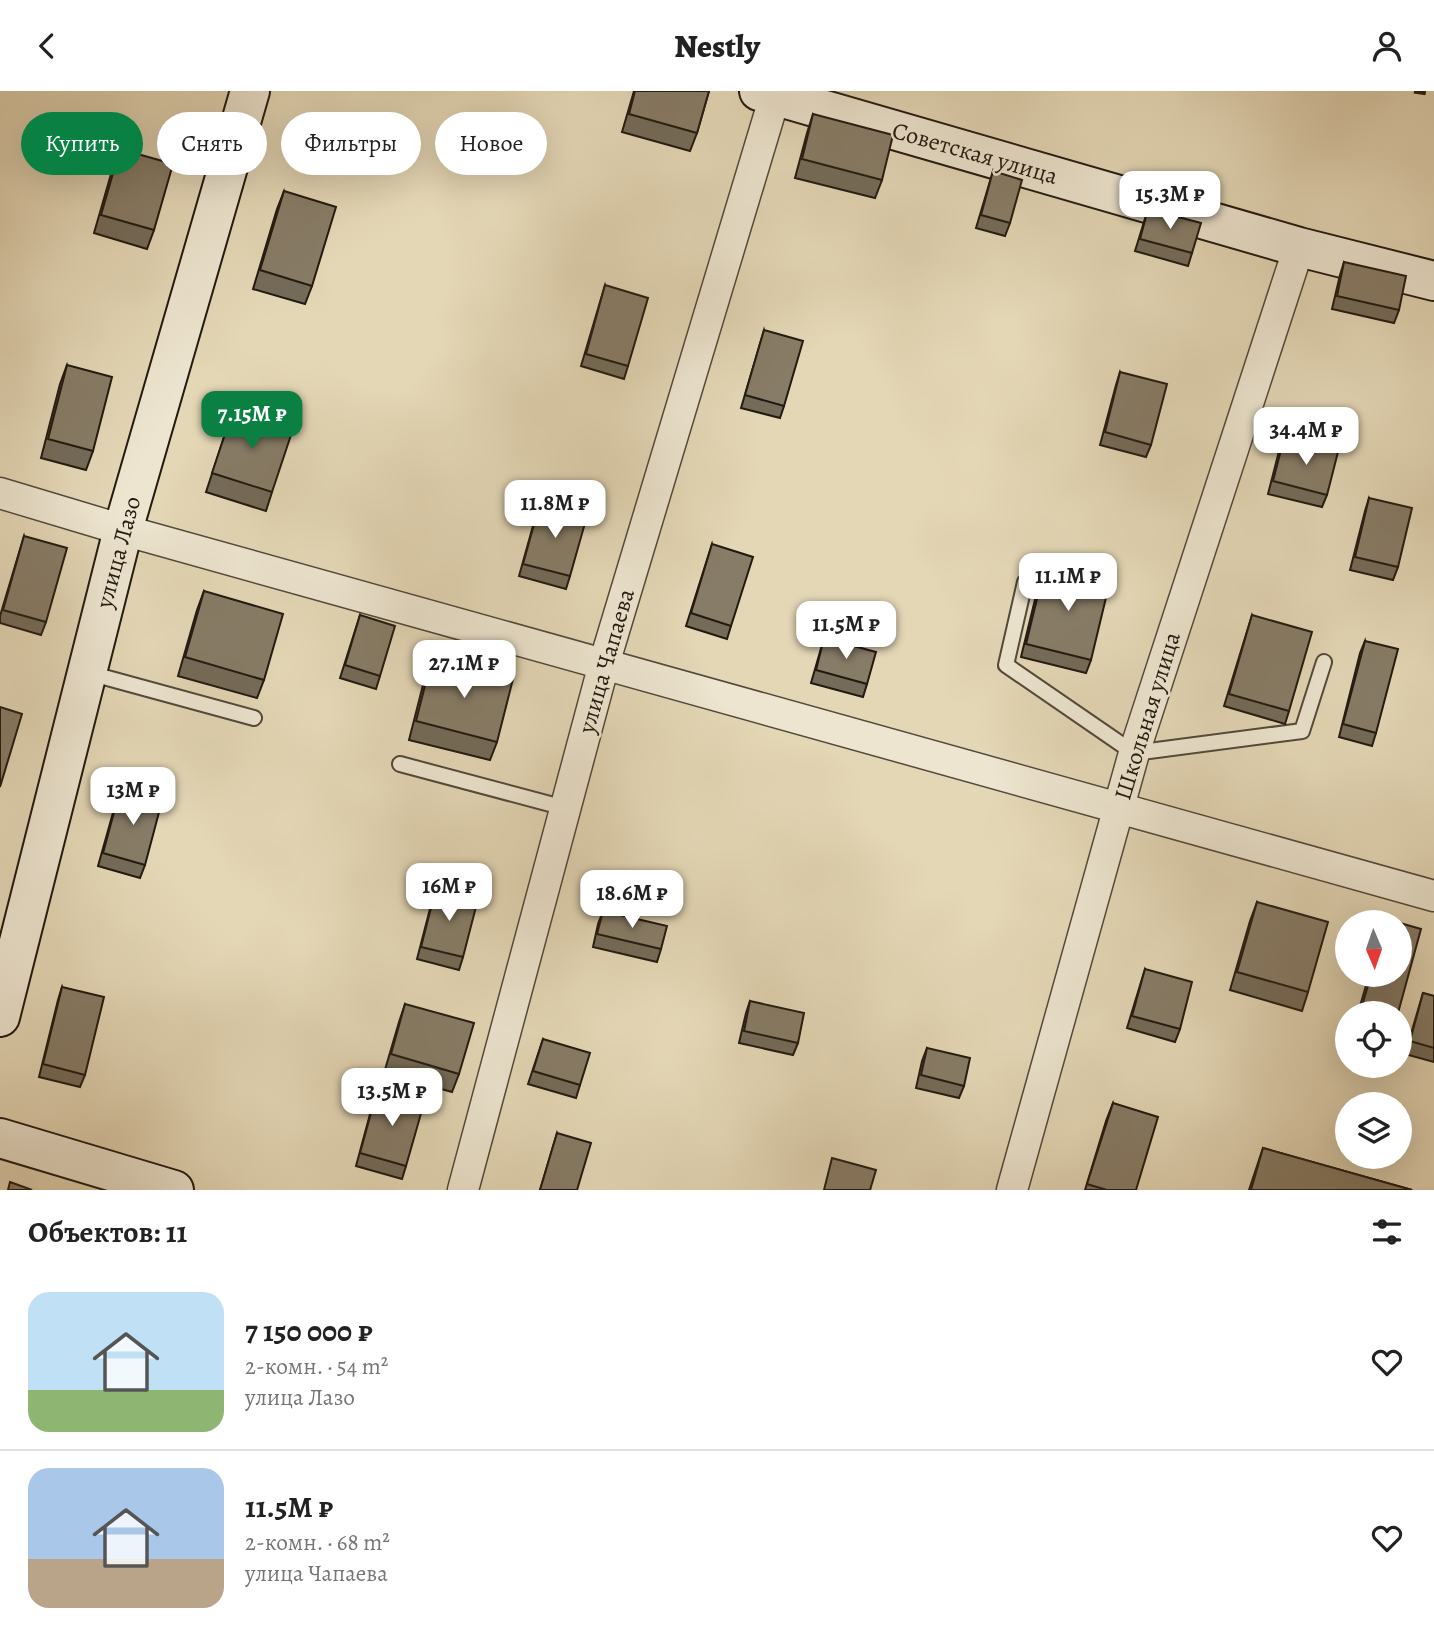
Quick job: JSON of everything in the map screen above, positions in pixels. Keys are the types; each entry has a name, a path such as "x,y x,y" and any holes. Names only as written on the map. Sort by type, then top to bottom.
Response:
{"street":[{"name":"улица Лазо","path":"0,1017 123,530 250,91"},
{"name":"Советская улица","path":"767,93 1299,247 1434,281"},
{"name":"улица Чапаева","path":"463,1190 604,664 767,93"},
{"name":"Школьная улица","path":"1012,1190 1134,753 1299,247"},
{"path":"0,493 123,530 1434,896"},
{"path":"0,1137 174,1190"}],"lane":[{"path":"1025,582 1006,665 1134,753 1302,731 1324,662"},
{"path":"87,672 254,718"},
{"path":"400,764 565,808"}],"building":[{"path":"635,91 709,91 697,133 629,114"},
{"path":"813,114 893,135 882,180 802,159"},
{"path":"143,156 157,159 157,175 170,175 154,230 101,215 113,175 143,175"},
{"path":"993,171 1022,180 1010,223 981,215"},
{"path":"284,191 336,207 312,286 260,270"},
{"path":"1148,209 1201,223 1192,253 1140,239"},
{"path":"1344,262 1406,276 1399,310 1337,296"},
{"path":"605,285 648,298 628,366 586,354"},
{"path":"764,330 803,341 784,406 745,395"},
{"path":"67,365 112,377 93,451 48,439"},
{"path":"1120,372 1167,384 1151,445 1105,432"},
{"path":"233,410 293,429 272,492 212,473"},
{"path":"1284,438 1338,452 1327,495 1273,481"},
{"path":"1369,498 1412,508 1398,567 1355,557"},
{"path":"540,503 587,516 570,576 523,564"},
{"path":"24,536 67,548 46,622 3,610"},
{"path":"712,544 753,557 731,626 691,613"},
{"path":"1045,566 1110,581 1091,660 1026,644"},
{"path":"204,591 283,614 264,680 185,657"},
{"path":"360,615 395,626 380,676 345,665"},
{"path":"1252,615 1312,632 1289,711 1229,694"},
{"path":"824,638 876,652 867,684 816,670"},
{"path":"1365,641 1398,649 1376,733 1343,724"},
{"path":"432,658 513,679 497,742 416,721"},
{"path":"0,707 22,714 0,787"},
{"path":"120,790 162,801 145,865 103,853"},
{"path":"436,888 478,899 463,957 421,947"},
{"path":"1257,902 1328,922 1308,992 1237,972"},
{"path":"603,911 667,926 661,949 597,934"},
{"path":"1412,926 1421,929 1412,962"},
{"path":"1145,969 1192,982 1180,1029 1132,1016"},
{"path":"62,987 104,997 85,1075 43,1064"},
{"path":"1368,987 1405,987 1401,1001 1363,1001"},
{"path":"1423,993 1434,996 1434,1048 1412,1042"},
{"path":"750,1001 804,1013 798,1043 744,1031"},
{"path":"405,1004 474,1023 459,1074 391,1054"},
{"path":"543,1039 590,1053 580,1085 533,1071"},
{"path":"927,1048 970,1058 964,1086 921,1075"},
{"path":"377,1091 424,1103 406,1166 360,1153"},
{"path":"1113,1103 1158,1117 1136,1190 1107,1190 1087,1184"},
{"path":"557,1133 591,1143 577,1190 540,1190"},
{"path":"1263,1148 1412,1190 1251,1190"},
{"path":"832,1158 876,1170 870,1190 824,1190"},
{"path":"10,1182 32,1190 8,1190"}],"railway":[{"path":"1414,91 1434,94"}]}
